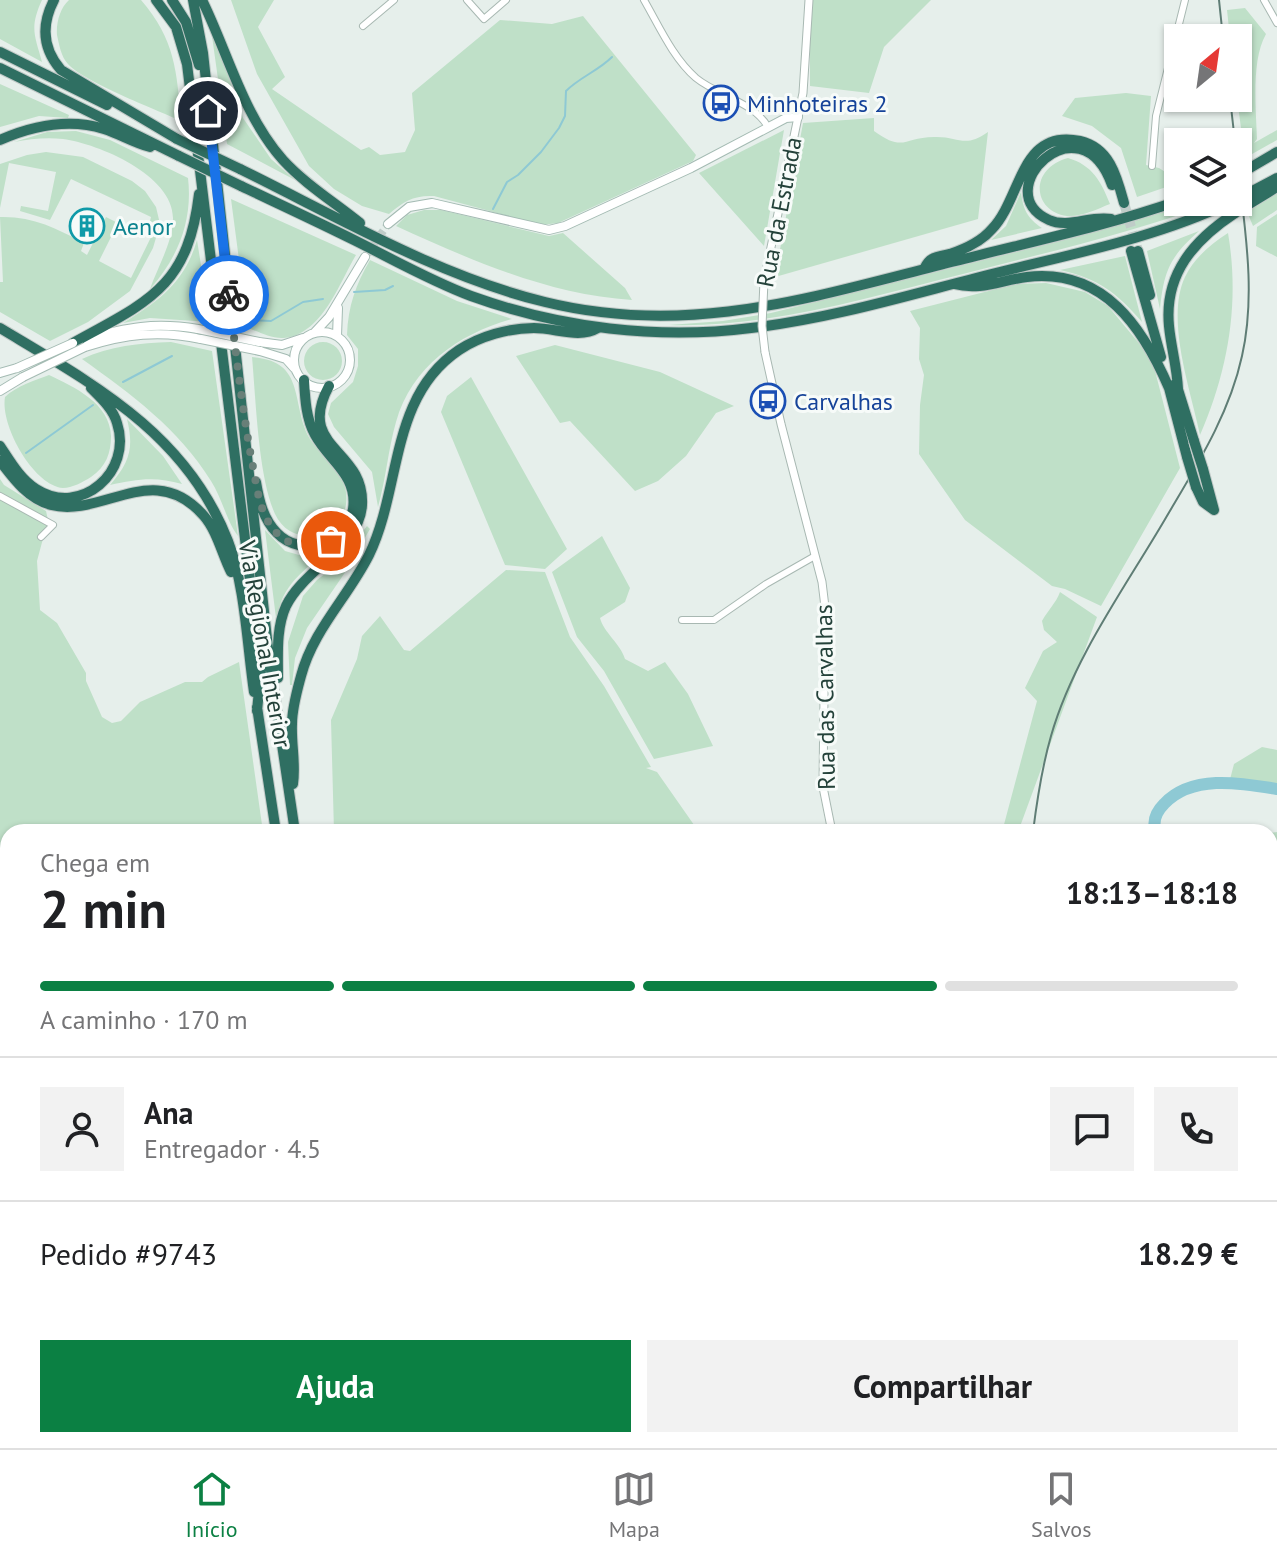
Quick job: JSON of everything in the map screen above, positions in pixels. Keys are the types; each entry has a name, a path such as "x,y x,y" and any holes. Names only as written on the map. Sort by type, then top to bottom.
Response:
{"highway":[{"path":"54,0 46,19 45,43 61,70 177,139"},
{"path":"156,0 168,15 183,46 261,670 257,711"},
{"path":"172,0 186,22 208,111"},
{"path":"193,0 203,53 208,111"},
{"path":"202,0 244,97 271,145 312,186 373,234"},
{"path":"0,52 459,274 527,298 590,311 641,317 699,316 749,310 924,269 1164,205"},
{"path":"0,68 387,258 470,295 557,321 600,327 678,332 750,328 811,318 1116,243 1206,216"},
{"name":"Via Regional Interior","path":"208,111 269,657 294,824"},
{"path":"0,140 44,126 88,126 175,154"},
{"path":"924,269 931,259 970,246 990,232 1008,205 1025,165 1050,142 1076,140 1096,147 1112,166 1121,203 1103,166 1088,153 1069,148 1052,151 1036,166 1027,187 1032,204 1049,220 1071,223 1099,216 1117,220"},
{"path":"1252,167 1277,152"},
{"path":"1252,194 1277,178"},
{"path":"73,343 133,312 160,290 174,272 192,236 201,180"},
{"path":"1252,197 1277,187"},
{"path":"1173,388 1168,303 1173,278 1185,257 1225,216"},
{"path":"952,284 971,289 1029,277 1057,278 1092,290 1115,304 1131,318 1173,388 1194,441 1214,510 1203,502 1196,487 1173,388 1135,251"},
{"path":"291,798 295,774 292,723 301,674 310,648 367,559 377,537 404,427 417,394 443,363 481,339 532,328 587,334 600,327"},
{"name":"Via Regional Interior","path":"0,328 82,377 140,418 190,472 212,506 229,543 239,588 275,824"},
{"path":"0,446 20,475 35,489 51,496 75,497 102,484 118,460 120,437 111,409 82,377"},
{"path":"246,431 260,502 278,534 286,541 310,547 321,546 339,535 352,515 354,495 344,471 309,423 304,380"},
{"path":"278,708 278,643 285,608 305,578 355,530 362,508 358,478 329,441 318,421 321,402 329,386"},
{"path":"0,461 15,482 34,497 51,505 88,503 143,490 174,495 196,507 207,518 239,588"}],"main road":[{"path":"388,224 409,207 432,203 549,230 565,226 691,168 786,118 798,117"},
{"path":"297,370 297,348 329,317 365,257"},
{"path":"260,346 286,359 304,380 320,387 329,386 344,377 348,369 348,351 337,336 336,318 340,299"},
{"path":"0,373 73,343 140,325 168,324 260,346 282,345 322,332 337,336"},
{"path":"0,391 85,347 112,339 158,332 200,334"}],"street":[{"path":"363,26 394,0"},
{"path":"467,0 484,19 506,0"},
{"path":"644,0 687,70 717,92 756,112 768,127"},
{"name":"Rua da Estrada","path":"781,424 765,352 762,326 764,281 798,117 809,0"},
{"path":"1152,166 1156,116 1185,0"},
{"path":"1264,0 1277,23"},
{"name":"Rua das Carvalhas","path":"781,424 822,582 825,607 823,787 830,824"},
{"path":"0,496 53,525 41,537"},
{"path":"682,620 714,620 766,584 815,556"}],"green space":[{"path":"0,0 42,0 34,25 42,62 0,39"},
{"path":"69,0 141,0 168,43 176,71 181,121 104,87 68,64 57,30 61,11"},
{"path":"231,0 274,0 258,27 285,77 272,89 361,150 369,147 380,155 405,152 415,130 412,93 500,20 552,24 583,16 696,155 693,161 558,223 541,225 434,196 410,200 389,214 362,206 334,189 309,166 257,74"},
{"path":"810,0 931,0 884,47 869,93 810,86"},
{"path":"1245,8 1266,34 1256,71 1257,139 1254,143 1277,130 1277,140 1252,154 1252,128 1241,128 1239,112 1252,112 1252,24 1228,24 1227,10"},
{"path":"214,35 243,118 271,159 295,180 227,144"},
{"path":"0,84 69,115 68,118 39,116 0,127"},
{"path":"1126,93 1151,96 1146,165 1164,171 1164,188 1137,197 1121,148 1092,126 1062,116 1075,98"},
{"path":"874,118 874,131 898,143 934,137 967,141 988,132 978,219 775,277 803,123"},
{"path":"784,130 764,246 699,173"},
{"path":"76,131 110,140 188,178 188,209 181,238 176,251 150,289 168,245 173,218 170,202 161,188 132,164 95,147 57,138 14,142 47,132"},
{"path":"46,152 83,157 132,181 145,191 156,207 160,224 153,248 130,291 88,322 50,341 0,312 0,282 3,282 0,217 33,221 54,228 84,243 81,251 87,255 106,217 118,223 99,261 131,278 154,231 149,225 151,217 71,179 50,220 20,211 21,206 48,211 56,172 9,163 0,208 0,164"},
{"path":"1068,158 1095,175 1110,204 1073,216 1056,213 1047,207 1040,190 1041,180 1055,163"},
{"path":"1021,192 1027,213 1042,228 991,240 1006,226"},
{"path":"1277,193 1277,210 1253,226 1249,216 1252,216 1252,209"},
{"path":"231,199 356,255 328,306 298,334 279,338 248,328"},
{"path":"424,210 441,210 549,236 563,233 625,288 632,300 571,291 511,274 396,226 407,215"},
{"path":"1164,211 1164,216 1174,216 1090,241 817,310 743,322 669,325 771,313 1072,238"},
{"path":"1277,214 1277,257 1256,246 1257,227"},
{"path":"1199,231 1170,265 1160,309 1147,251"},
{"path":"1228,233 1233,285 1229,336 1218,386 1200,435 1179,334 1180,294 1193,264"},
{"path":"197,240 210,322 150,318 123,323 148,307 178,279"},
{"path":"1125,256 1142,322 1106,288 1060,270"},
{"path":"370,260 457,301 512,319 456,343 413,384 396,422 378,507 372,472 334,427 328,414 331,403 353,382 358,366 358,349 347,335 349,314"},
{"path":"1046,283 1085,292 1108,306 1138,342 1153,363 1180,468 1101,606 1052,586 965,520 919,454 924,375 919,359 920,328 910,311 1016,284"},
{"path":"171,342 212,351 238,536 211,481 184,445 136,399 82,359 125,346"},
{"path":"323,342 336,348 342,361 336,374 323,380 310,374 304,361 310,348"},
{"path":"555,345 660,372 734,406 716,413 686,456 658,481 635,491 570,421 560,423 516,356"},
{"path":"252,357 278,364 286,371 292,380 308,435 344,483 345,507 340,520 320,534 307,536 295,533 283,526 275,514 261,459"},
{"path":"49,375 98,405 109,424 111,436 109,454 100,469 85,481 66,488 52,484 30,465 13,437 5,409 5,397 10,393"},
{"path":"471,377 567,549 545,569 505,565 441,412 447,396"},
{"path":"127,419 163,456 182,484 146,479 110,485 129,454"},
{"path":"0,479 4,485 46,511 48,520 37,561 40,610 57,623 86,673 86,681 102,717 112,723 121,721 140,702 185,682 202,682 239,662 262,824 0,824"},
{"path":"367,526 370,529 344,574 307,628 295,658 290,685 288,642 303,596 335,566"},
{"path":"265,530 285,551 299,555 327,551 289,588 276,618"},
{"path":"602,536 630,588 625,602 600,618 602,623 625,659 648,671 665,662 688,694 713,746 654,759 604,671 577,637 552,572"},
{"path":"506,570 545,572 570,637 604,686 651,767 646,768 657,772 693,824 334,824 331,720 357,659 362,636 380,616 404,650 410,651"},
{"path":"1060,592 1097,617 1021,824 1004,824 1037,701 1025,688 1043,651 1057,642 1044,630 1042,621"},
{"path":"1262,747 1277,750 1277,793 1228,787 1234,764"}],"waterway":[{"path":"493,209 507,182 541,152 559,128 565,116 566,91 612,57"},
{"path":"354,292 385,290 393,286"},
{"path":"247,320 271,321 303,302 323,299"},
{"path":"123,382 172,356"},
{"path":"26,453 93,405"},
{"path":"1155,824 1164,804 1188,788 1218,783 1277,789"},
{"path":"0,1172 0,1200"}],"tunnel":[{"path":"1124,203 1138,251"},
{"path":"365,257 388,224"}],"tram line":[{"path":"1219,0 1222,24"},
{"path":"1232,112 1233,128"},
{"path":"1034,824 1048,748 1072,679 1199,461 1229,400 1242,356 1248,309 1243,216"}],"way so far":[{"path":"229,295 246,431 265,515 278,534 296,545 321,546 331,541"}],"place":[{"name":"Minhoteiras 2","path":"721,103"},
{"name":"Aenor","path":"87,226"},
{"name":"Carvalhas","path":"768,401"}],"route":[{"path":"208,111 229,295"}]}
